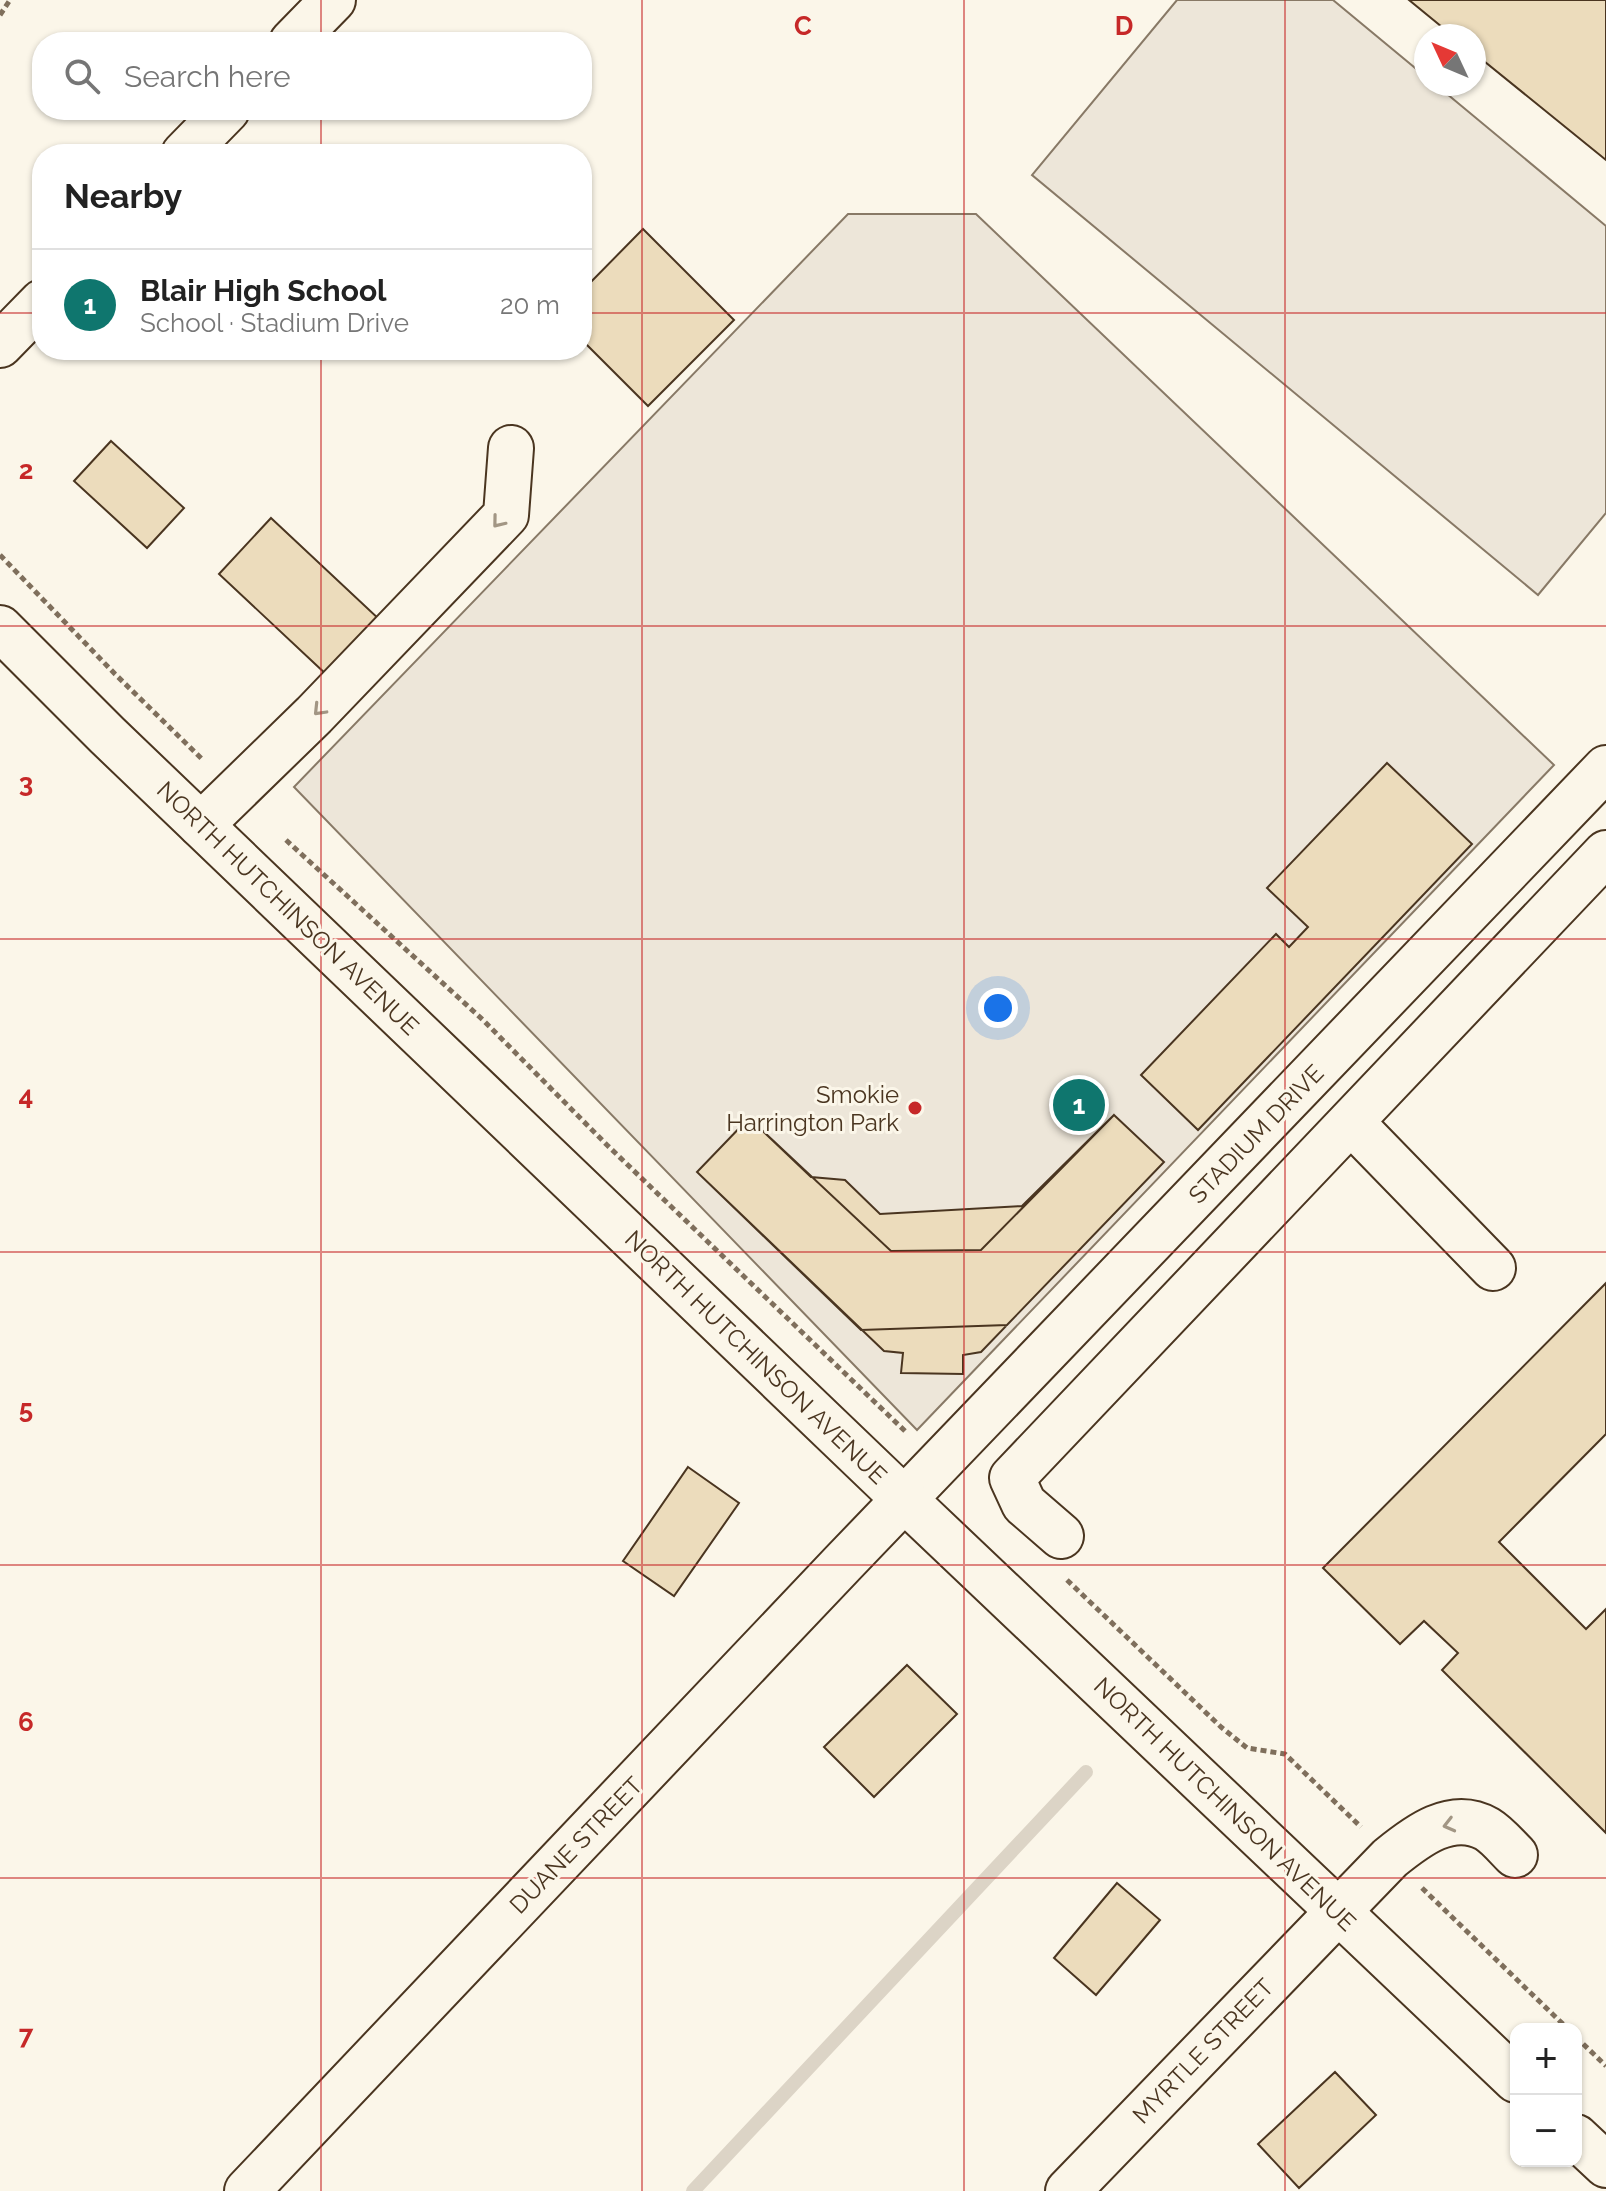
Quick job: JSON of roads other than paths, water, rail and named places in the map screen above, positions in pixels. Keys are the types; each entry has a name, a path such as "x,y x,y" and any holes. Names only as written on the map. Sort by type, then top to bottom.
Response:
{"street":[{"path":"302,32 333,0"},
{"path":"194,144 217,120"},
{"path":"0,345 32,312"},
{"path":"201,825 314,715 506,515 511,448"},
{"name":"NORTH HUTCHINSON AVENUE","path":"0,628 906,1501 1510,2074"},
{"name":"STADIUM DRIVE","path":"906,1501 1606,768"},
{"path":"1061,1555 1024,1504 1012,1478 1606,853"},
{"path":"1351,1122 1493,1268"},
{"name":"DUANE STREET","path":"247,2191 906,1501"},
{"name":"MYRTLE STREET","path":"1068,2191 1390,1858 1428,1831 1460,1821 1489,1830 1515,1855"},
{"path":"1582,2143 1606,2165"}],"waterway":[{"path":"693,2191 1086,1772"}],"place":[{"name":"Blair High School","path":"1079,1105"},
{"name":"Smokie Harrington Park","path":"915,1108"}]}
